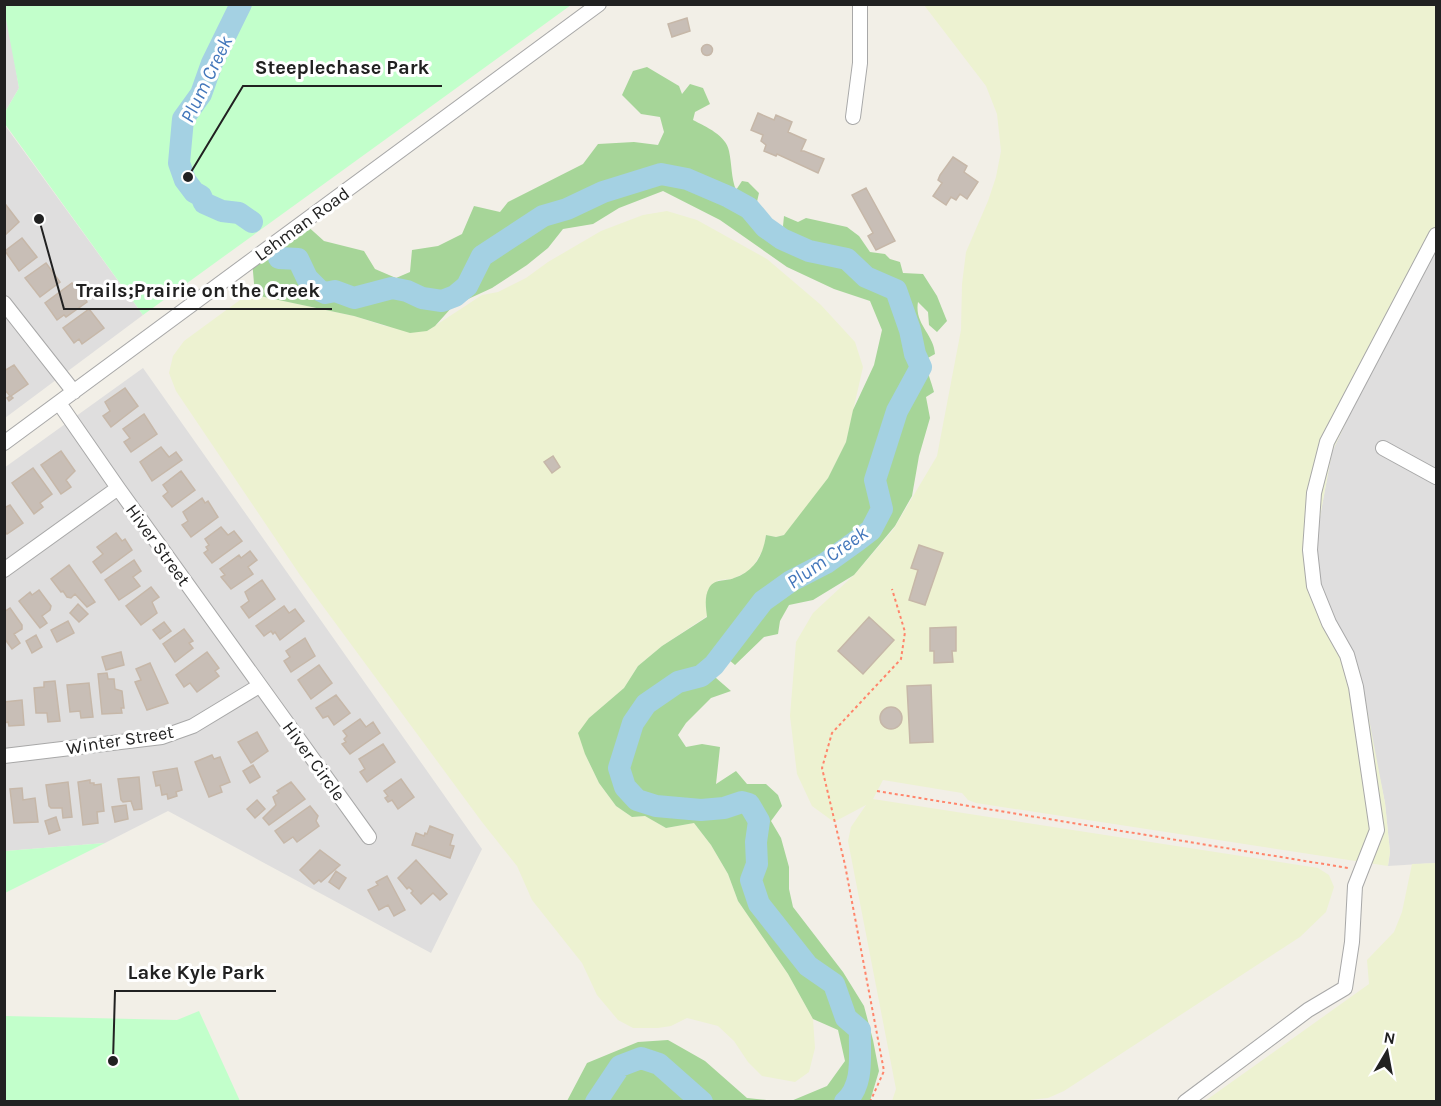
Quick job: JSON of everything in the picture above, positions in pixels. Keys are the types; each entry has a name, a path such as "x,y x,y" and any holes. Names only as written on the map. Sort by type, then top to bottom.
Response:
{"street":[{"name":"Lehman Road","path":"4,443 598,4"},
{"path":"853,117 860,63 860,4"},
{"path":"1185,1101 1308,1010 1345,988 1352,942 1355,886 1377,830 1356,687 1347,655 1329,623 1314,586 1310,550 1314,493 1327,442 1437,235"},
{"path":"4,303 74,392"},
{"name":"Hiver Street","path":"59,403 259,686"},
{"path":"1383,448 1437,477"},
{"path":"4,570 118,488"},
{"name":"Winter Street","path":"4,756 162,737 193,726 259,686"},
{"name":"Hiver Circle","path":"259,686 369,837"}],"path":[{"path":"870,1101 884,1071 845,865 822,768 832,734 901,659 905,632 892,589"},
{"path":"877,791 1361,870"}],"shaded area":[{"path":"4,5 19,88 5,112"},
{"path":"4,124 143,315 5,418 4,418"},
{"path":"1436,249 1436,863 1388,866 1390,852 1385,803 1365,705 1319,581 1317,533 1332,452 1364,384"},
{"path":"143,368 482,849 431,953 168,811 105,843 5,851 4,468"}],"green space":[{"path":"5,4 571,5 143,315 5,124 5,112 19,88"},
{"path":"924,5 1436,5 1436,249 1364,384 1332,452 1317,533 1319,581 1328,607 1360,672 1385,803 1390,852 1388,866 976,803 968,800 962,793 883,780 873,799 1318,868 1329,875 1334,887 1326,912 1300,937 1064,1091 1048,1098 1020,1101 892,1101 896,1089 848,841 851,827 866,805 834,822 812,806 797,774 790,716 796,642 813,613 854,575 893,530 937,456 961,330 962,284 966,252 988,201 1001,151 997,114 986,86"},
{"path":"647,67 679,86 682,94 690,84 703,88 710,104 695,112 693,120 715,132 724,140 729,151 736,190 742,181 748,182 759,193 756,206 766,221 786,235 783,226 784,216 798,222 806,218 847,227 859,236 870,252 885,254 890,259 900,262 903,273 923,274 937,296 947,321 937,332 929,325 928,312 918,302 921,323 934,347 935,354 926,359 934,392 926,397 930,418 919,456 912,496 895,526 854,575 813,600 789,605 780,621 778,634 764,637 735,665 722,654 708,671 731,691 711,698 686,723 678,735 686,747 702,744 720,747 716,784 736,771 747,784 766,784 778,795 782,806 771,821 781,838 789,867 789,889 793,907 843,972 864,1006 879,1071 870,1101 791,1101 827,1086 845,1061 838,1030 813,1019 788,974 738,901 728,874 711,845 694,823 666,828 645,816 632,817 616,806 599,783 578,733 589,718 624,688 638,666 662,646 707,617 707,591 711,585 717,581 741,575 752,567 763,550 766,535 776,537 784,535 828,478 846,442 853,410 874,365 882,330 870,301 834,289 787,267 720,220 663,191 619,208 593,224 563,229 548,248 527,265 492,288 453,306 435,326 427,331 410,333 354,316 255,295 252,260 304,223 324,241 364,251 375,269 396,278 410,272 412,250 438,246 462,234 474,206 500,212 508,202 583,164 598,144 634,142 658,145 664,132 660,117 641,114 622,95 633,71"},
{"path":"667,211 697,220 767,259 821,305 855,342 863,367 846,442 828,478 784,535 776,537 766,535 764,548 751,570 732,579 718,580 706,602 707,616 662,646 638,666 624,688 589,718 585,754 599,783 616,806 632,817 645,816 666,828 694,823 711,845 728,874 738,901 788,974 813,1019 815,1048 809,1072 795,1082 762,1076 748,1062 734,1041 718,1026 687,1018 671,1026 633,1028 618,1020 597,995 582,963 532,900 517,866 300,575 176,391 169,373 173,356 184,341 240,300 255,295 354,316 385,326 427,331 482,295 498,292 526,278 548,262 601,231 643,215"},
{"path":"105,843 5,893 5,851"},
{"path":"1436,863 1436,1101 1205,1101 1369,984 1367,960 1394,932 1402,912 1412,864"},
{"path":"199,1011 240,1101 5,1101 5,1016 177,1020"},
{"path":"668,1040 705,1061 747,1098 776,1101 567,1101 587,1063 638,1042"}],"building":[{"path":"687,18 690,31 672,37 668,24"},
{"path":"707,44 713,50 707,56 701,50"},
{"path":"758,113 774,120 776,115 792,122 788,132 806,140 801,151 824,159 818,173 777,154 776,156 764,151 766,145 761,141 763,135 751,130"},
{"path":"953,157 967,166 964,172 978,182 967,199 960,194 956,200 951,197 946,205 933,196 942,183 938,180 940,175"},
{"path":"866,188 895,241 876,250 868,236 873,233 852,195"},
{"path":"6,205 19,222 4,236 4,206"},
{"path":"22,238 37,257 19,271 5,251"},
{"path":"46,263 60,282 40,297 25,278"},
{"path":"72,283 84,295 87,302 66,317 64,315 57,320 45,303"},
{"path":"89,309 104,328 82,344 79,339 74,343 63,328"},
{"path":"14,365 28,384 11,396 13,398 9,401 7,398 10,396 4,389 4,371"},
{"path":"125,388 138,406 111,427 103,416 110,411 105,402"},
{"path":"144,414 157,434 131,452 124,442 130,438 123,429"},
{"path":"161,447 169,457 176,452 182,460 152,481 140,462"},
{"path":"61,451 75,471 66,480 71,487 61,494 41,465"},
{"path":"553,456 560,467 552,473 544,462"},
{"path":"33,468 52,494 40,503 43,507 34,514 12,483"},
{"path":"181,471 195,490 172,507 163,496 168,492 163,485"},
{"path":"202,498 205,503 208,501 218,517 191,537 182,525 188,521 183,512"},
{"path":"10,505 23,523 7,534 4,531 4,508"},
{"path":"221,527 228,535 234,531 242,541 212,563 204,553 208,550 206,547 209,545 205,539"},
{"path":"116,533 122,541 125,539 132,550 101,573 93,562 103,554 97,547"},
{"path":"919,545 943,553 925,605 909,600 918,570 911,568"},
{"path":"250,551 257,560 248,567 253,574 231,589 221,577 225,575 220,569 239,555 241,558"},
{"path":"134,560 141,571 133,577 140,586 119,600 105,580"},
{"path":"69,565 95,602 87,607 75,594 71,598 67,597 51,579"},
{"path":"262,580 275,599 249,618 241,607 249,601 245,592"},
{"path":"151,587 159,597 152,602 157,613 141,625 126,606"},
{"path":"39,590 51,606 50,610 42,616 47,623 40,628 19,601 30,592 32,595"},
{"path":"78,604 88,614 79,622 70,613"},
{"path":"284,606 289,613 295,609 304,621 280,640 275,632 273,634 271,631 264,636 256,626"},
{"path":"10,608 22,625 22,629 14,634 20,643 12,649 4,638 4,612"},
{"path":"869,617 894,640 863,674 838,651"},
{"path":"68,621 74,633 57,642 51,630"},
{"path":"164,622 171,631 160,639 153,630"},
{"path":"956,627 956,651 952,651 953,662 934,663 934,651 930,651 930,628"},
{"path":"184,629 193,641 189,643 193,648 175,662 163,644"},
{"path":"36,635 42,647 32,653 26,641"},
{"path":"305,638 315,656 291,672 284,661 290,657 286,651"},
{"path":"121,652 124,665 106,670 102,657"},
{"path":"207,652 219,668 215,671 219,676 197,692 190,683 184,687 176,675"},
{"path":"150,663 168,703 147,710 135,682 141,680 136,669"},
{"path":"319,665 332,683 311,699 298,680"},
{"path":"107,673 108,679 114,679 115,689 122,691 124,708 121,708 122,713 102,714 98,674"},
{"path":"55,681 60,721 48,722 47,713 36,713 34,688 44,687 44,682"},
{"path":"89,683 93,717 81,718 80,711 70,712 67,685"},
{"path":"931,685 933,742 910,743 907,686"},
{"path":"336,695 350,713 334,725 328,716 323,718 316,708"},
{"path":"22,700 24,725 9,726 8,722 4,723 4,702"},
{"path":"891,707 899,710 902,718 899,726 891,729 883,726 880,718 883,710"},
{"path":"360,719 366,727 373,722 380,733 350,754 342,744 346,742 344,739 347,736 343,731"},
{"path":"257,732 268,751 251,763 238,742"},
{"path":"383,744 395,762 367,782 360,772 365,769 359,759"},
{"path":"212,755 214,759 220,757 230,782 220,786 222,792 209,797 195,762"},
{"path":"253,765 260,777 250,783 243,771"},
{"path":"177,768 182,790 176,792 177,796 168,799 167,794 162,795 160,785 156,786 153,772"},
{"path":"139,777 142,809 134,810 131,801 121,800 118,779"},
{"path":"401,779 414,797 398,809 392,800 388,802 385,798 388,796 384,791"},
{"path":"90,780 90,783 94,785 101,784 104,811 97,812 98,823 83,825 78,782"},
{"path":"68,782 72,817 63,818 62,808 49,806 46,785"},
{"path":"291,782 305,799 269,825 263,818 276,805 273,797 279,793 277,791"},
{"path":"22,788 23,800 35,798 38,822 14,823 10,789"},
{"path":"257,800 265,809 255,818 247,809"},
{"path":"126,805 128,819 115,822 112,807"},
{"path":"310,806 318,816 316,821 319,826 297,842 293,837 284,843 275,831"},
{"path":"56,817 60,830 49,834 45,821"},
{"path":"430,826 453,835 450,845 454,846 450,858 412,845 416,833 424,836"},
{"path":"320,850 340,865 321,882 319,880 314,884 300,870"},
{"path":"416,860 447,894 440,900 433,893 421,904 411,893 413,891 409,887 407,889 398,878"},
{"path":"336,871 346,878 339,889 329,882"},
{"path":"387,876 405,910 394,916 388,905 379,910 368,890 378,885 376,882"}],"waterway":[{"name":"Plum Creek","path":"241,4 212,63 201,94 183,119 179,163 185,180 194,192 201,196 204,203 222,211 239,213 252,222"},
{"name":"Plum Creek","path":"279,258 298,259 307,278 325,293 335,291 354,298 392,288 407,291 422,298 442,301 455,296 467,286 482,256 543,216 567,209 603,192 661,174 687,179 729,197 749,208 765,227 782,239 809,251 847,259 866,277 896,290 921,367 897,411 875,480 882,509 871,530 826,563 791,581 763,601 714,665 701,676 678,682 646,704 633,723 619,768 625,787 637,800 656,806 701,810 724,808 742,802 749,804 759,821 756,842 757,864 751,880 759,904 808,966 834,984 846,1018 860,1030 858,1078 856,1087 845,1102"},
{"name":"Plum Creek","path":"596,1102 620,1066 641,1058 659,1064 702,1102"}],"place":[{"name":"Steeplechase Park","path":"188,177"},
{"name":"Trails;Prairie on the Creek","path":"39,219"},
{"name":"Lake Kyle Park","path":"113,1061"}]}
